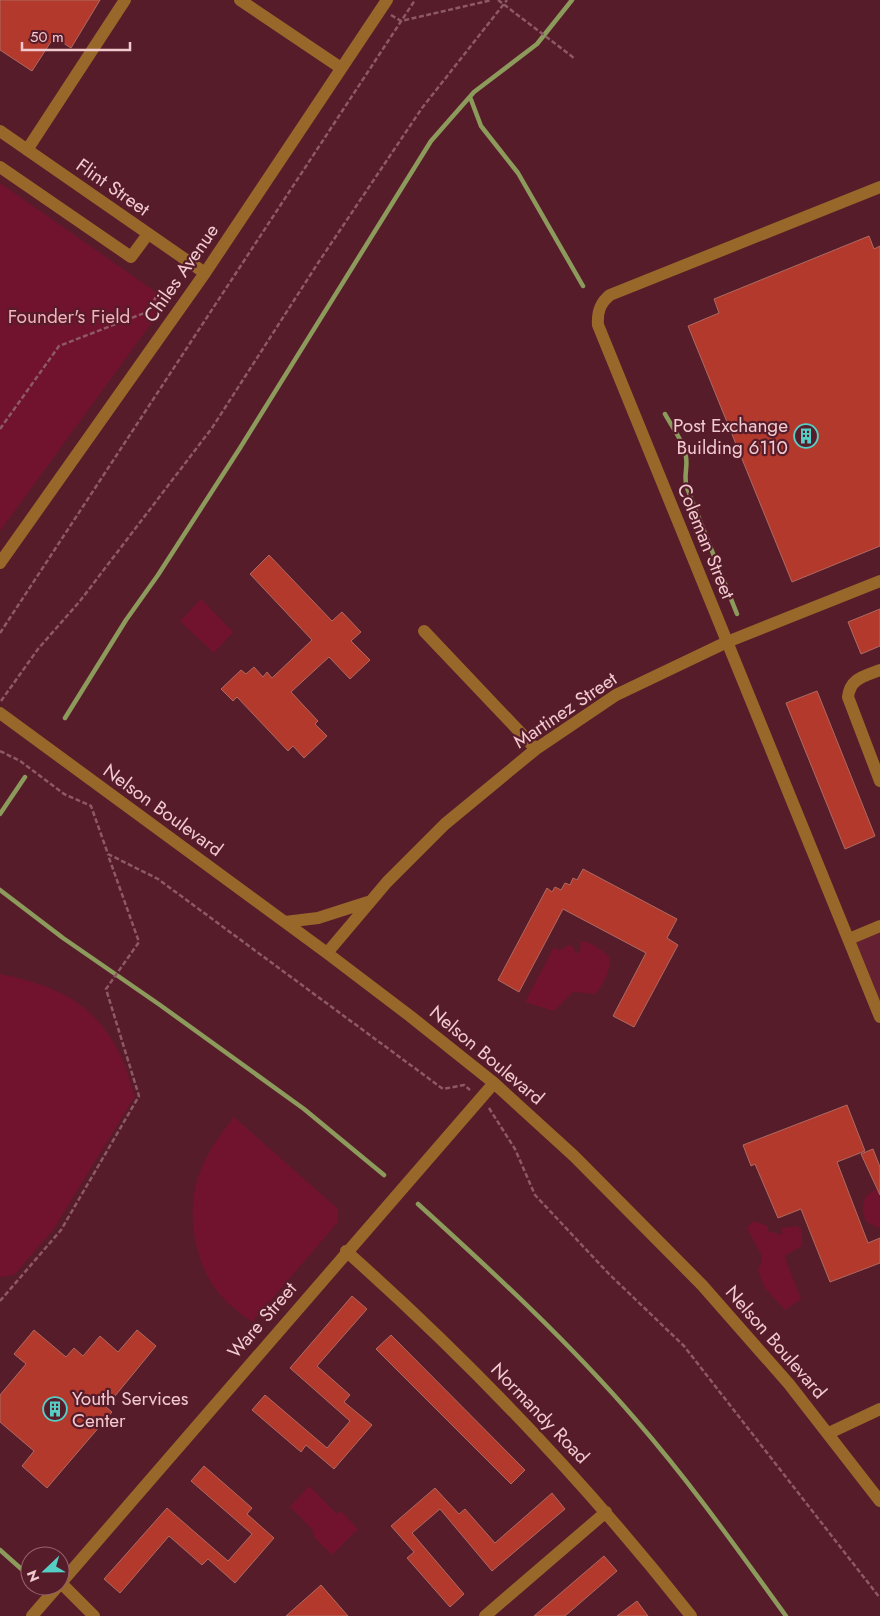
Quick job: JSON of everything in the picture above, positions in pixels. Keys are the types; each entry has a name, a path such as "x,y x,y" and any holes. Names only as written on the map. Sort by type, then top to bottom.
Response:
{"street":[{"path":"27,150 125,0"},
{"path":"240,0 341,68"},
{"name":"Chiles Avenue","path":"0,563 205,273 385,4"},
{"name":"Flint Street","path":"0,131 205,273"},
{"path":"0,167 131,257 148,234"},
{"name":"Coleman Street","path":"880,187 610,295 600,306 598,325 880,1017"},
{"name":"Martinez Street","path":"327,953 370,901 445,824 536,750 616,695 727,642 880,580"},
{"path":"424,631 536,750"},
{"path":"880,670 855,680 850,687 848,697 880,781"},
{"name":"Nelson Boulevard","path":"0,713 327,953 494,1083 574,1156 671,1252 745,1333 829,1433 880,1502"},
{"path":"285,922 318,918 370,901"},
{"path":"849,939 880,926"},
{"name":"Ware Street","path":"70,1572 346,1251 494,1083"},
{"name":"Normandy Road","path":"346,1251 455,1351 558,1457 606,1512 691,1616"},
{"path":"829,1433 880,1409"},
{"path":"485,1616 606,1512"},
{"path":"70,1593 94,1616"},
{"name":"Ware Street","path":"32,1616 50,1596"}],"path":[{"path":"0,633 415,0"},
{"path":"401,22 492,0"},
{"path":"498,0 574,58"},
{"path":"0,702 38,649 80,601 212,428 422,108 507,0"},
{"path":"385,4 401,22"},
{"path":"0,429 59,346 147,312 159,292"},
{"path":"0,751 20,761 64,794 91,806 139,942 106,989 139,1096 61,1230 0,1301"},
{"path":"108,854 158,879 443,1088 464,1085 480,1099 493,1112 515,1149 535,1195 608,1274 684,1346 880,1598"}],"shaded area":[{"path":"880,926 880,1016 849,939"}],"green space":[{"name":"Founder's Field","path":"0,183 163,297 166,303 0,531"},
{"path":"201,599 233,632 214,653 180,621"},
{"path":"581,941 597,947 610,959 606,978 595,994 573,992 554,1011 525,1002 554,947 559,951 569,945 573,946 576,954 580,951"},
{"path":"0,974 39,984 56,991 86,1009 110,1037 123,1061 135,1096 53,1230 14,1275 0,1277"},
{"path":"234,1117 338,1209 338,1222 252,1322 224,1299 211,1282 199,1255 193,1224 194,1193 203,1165 209,1152"},
{"path":"880,1189 880,1229 866,1221 863,1205 866,1196"},
{"path":"753,1221 768,1226 768,1231 782,1235 782,1228 797,1226 802,1230 802,1246 786,1255 785,1258 801,1299 785,1310 765,1288 758,1270 762,1261 761,1254 748,1230"},
{"path":"309,1486 337,1514 341,1511 358,1529 332,1555 314,1537 314,1531 290,1507"}],"building":[{"path":"0,0 100,0 71,48 54,37 32,71 0,50"},
{"name":"Post Exchange Building 6110","path":"869,236 874,249 880,246 880,546 792,582 688,326 719,313 714,299"},
{"path":"269,555 332,621 342,612 361,632 351,641 370,660 350,679 329,657 291,692 318,721 315,724 327,736 304,758 293,746 288,751 237,697 233,701 221,689 241,670 246,674 254,667 263,677 267,672 272,678 312,640 250,574"},
{"path":"880,609 880,646 861,654 848,622"},
{"path":"817,691 875,836 845,849 786,703"},
{"path":"583,869 677,919 667,938 678,945 634,1027 613,1016 646,953 563,909 519,992 498,980 547,888 552,892 555,887 561,890 565,883 570,885 573,878 577,880"},
{"path":"847,1105 865,1151 837,1162 868,1243 880,1238 880,1263 830,1282 801,1209 778,1218 755,1164 751,1166 743,1145"},
{"path":"873,1149 880,1167 880,1195 861,1154"},
{"path":"352,1296 367,1309 317,1366 350,1395 344,1402 372,1425 334,1469 306,1445 301,1452 252,1410 265,1395 327,1448 350,1421 290,1368"},
{"name":"Youth Services Center","path":"34,1330 66,1357 74,1348 83,1356 100,1336 118,1352 137,1330 156,1346 106,1407 112,1412 47,1488 22,1466 34,1451 0,1422 0,1395 26,1364 14,1354"},
{"path":"391,1335 525,1470 511,1484 376,1349"},
{"path":"204,1466 252,1508 247,1514 274,1538 235,1583 208,1559 202,1565 169,1536 120,1593 104,1579 167,1508 228,1561 252,1534 191,1481"},
{"path":"435,1488 459,1514 465,1509 495,1543 552,1493 565,1509 492,1571 440,1509 412,1533 464,1594 450,1607 407,1558 414,1552 391,1526"},
{"path":"604,1556 617,1571 565,1616 534,1616"},
{"path":"321,1585 348,1616 286,1616"},
{"path":"637,1601 648,1616 617,1616"}],"waterway":[{"path":"65,718 126,620 158,575 240,448 431,141 474,92 537,44 572,0"},
{"path":"470,97 481,126 518,173 583,286"},
{"path":"665,414 685,451 685,480 687,488 737,614"},
{"path":"0,814 25,777"},
{"path":"0,890 63,938 304,1109 384,1175"},
{"path":"418,1204 530,1309 611,1391 695,1492 786,1616"},
{"path":"0,1550 20,1568"}],"place":[{"name":"Post Exchange Building 6110","path":"806,436"},
{"name":"Youth Services Center","path":"55,1409"}]}
